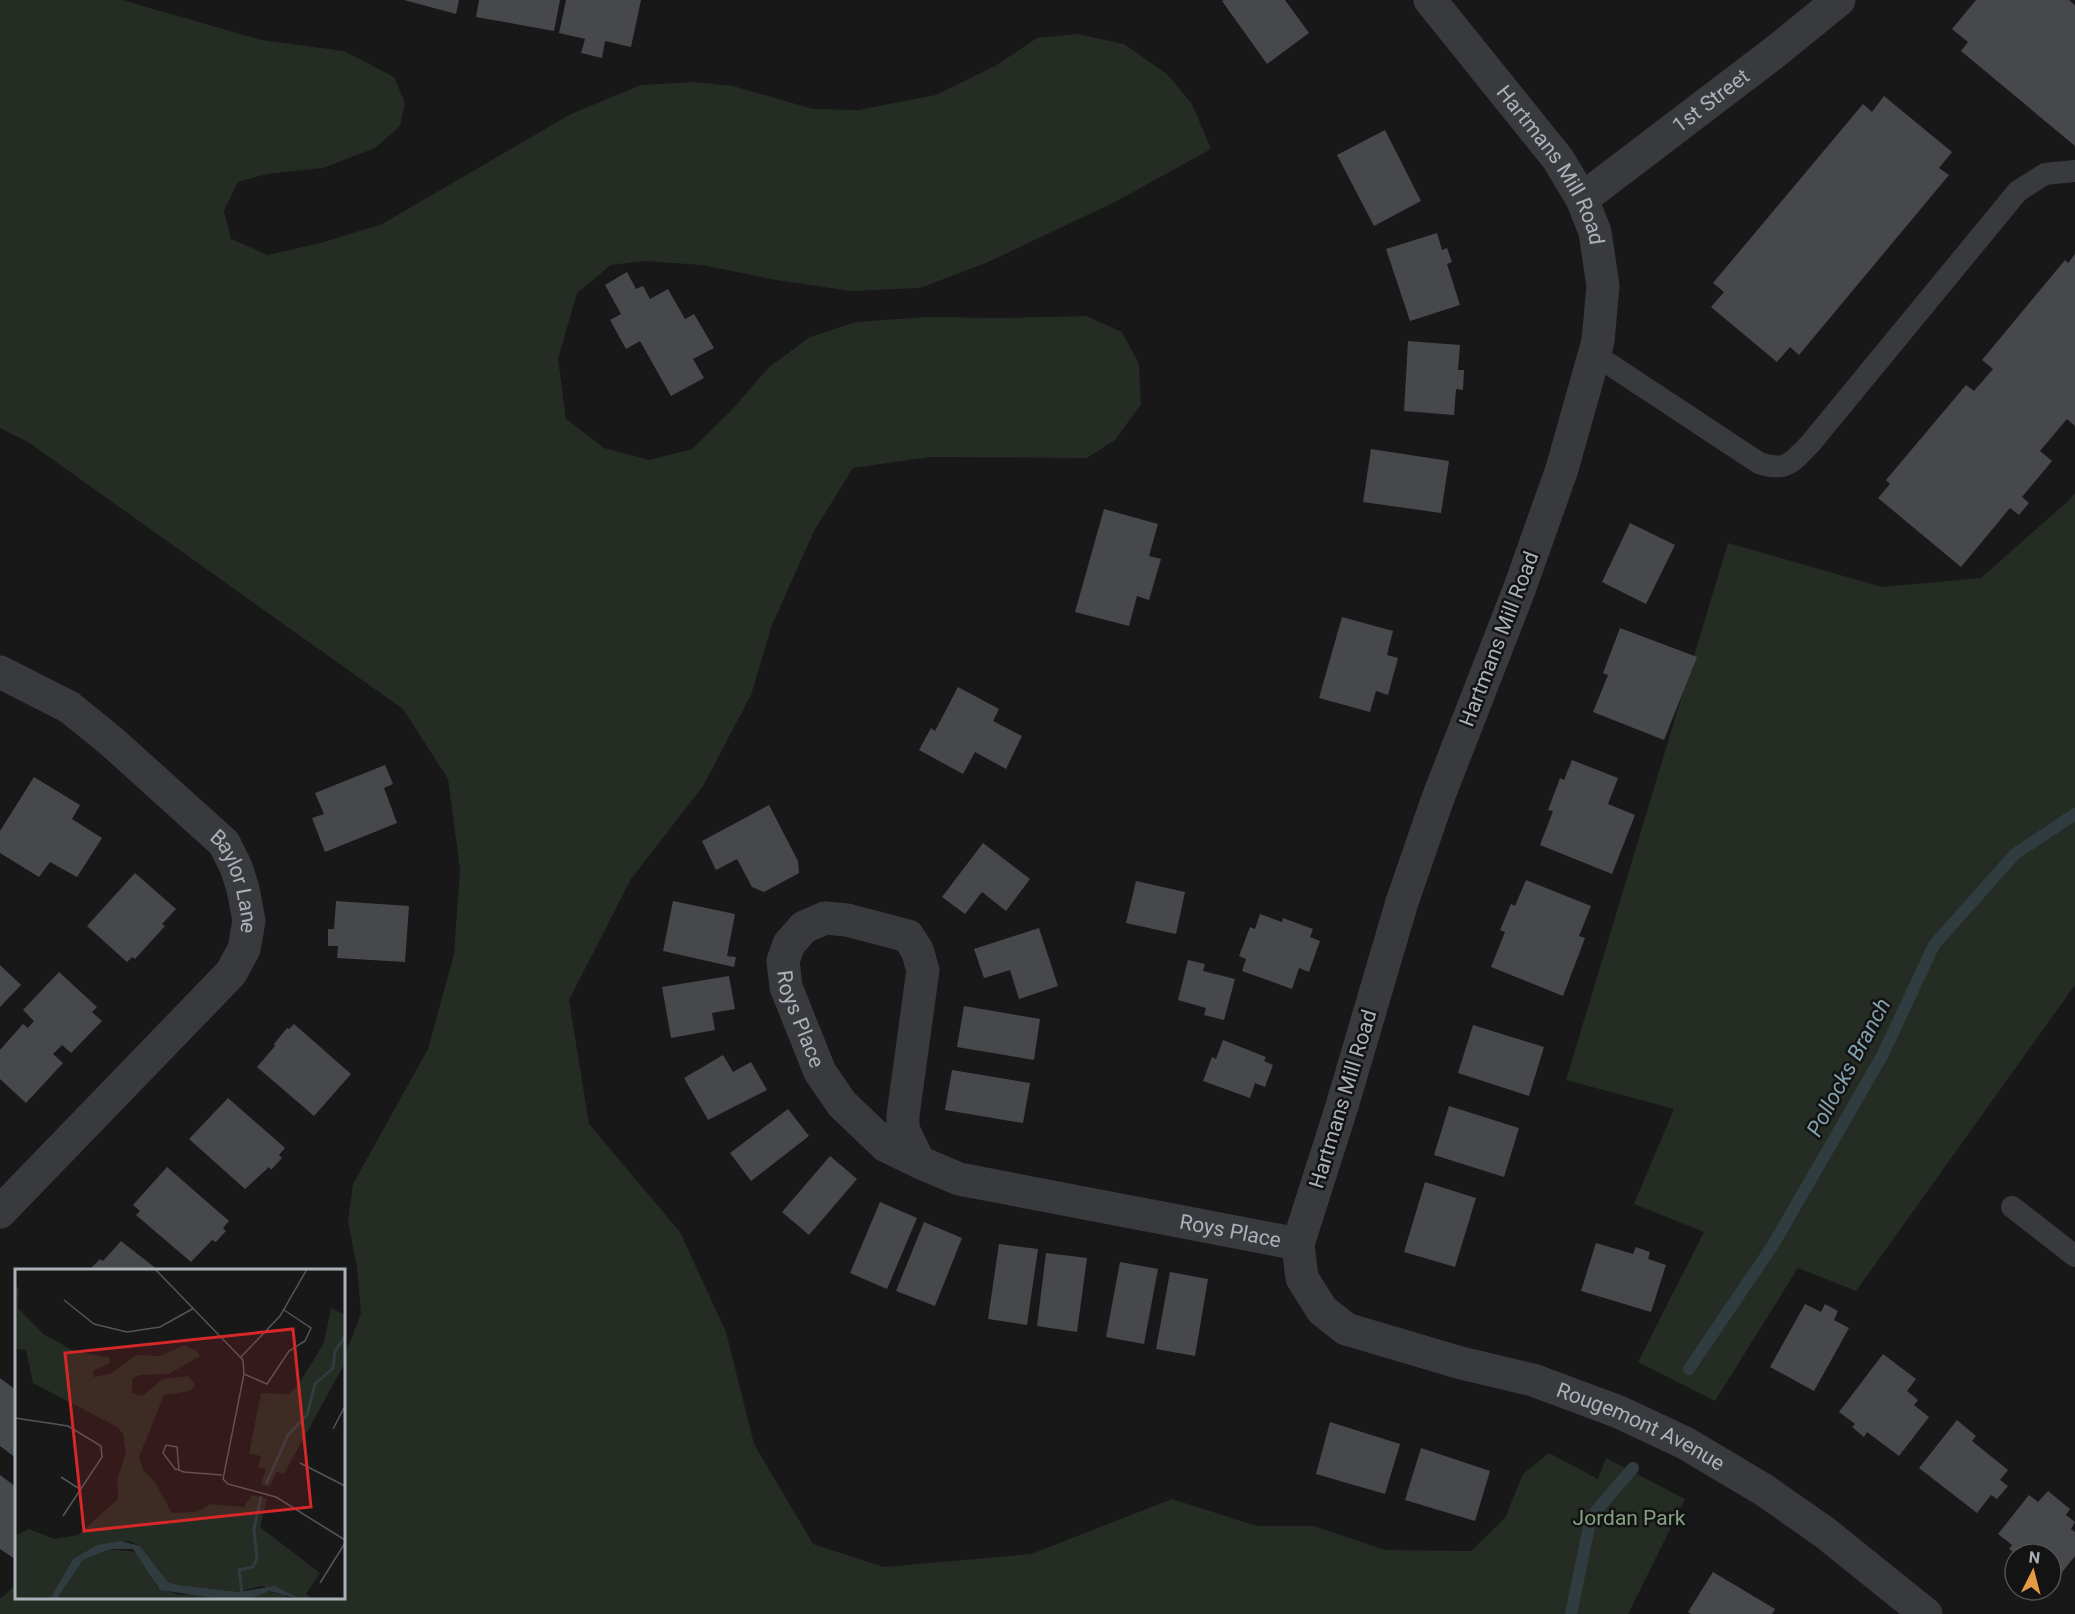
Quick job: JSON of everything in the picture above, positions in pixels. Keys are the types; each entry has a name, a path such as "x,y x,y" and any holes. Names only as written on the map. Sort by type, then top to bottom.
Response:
{"street":[{"name":"Hartmans Mill Road","path":"1322,1310 1302,1278 1298,1244 1342,1106 1402,902 1438,798 1519,590 1562,469 1598,341 1603,286 1594,232 1582,199 1558,159 1430,0"},
{"name":"1st Street","path":"1582,199 1839,0"},
{"name":"Baylor Lane","path":"0,672 69,707 111,741 224,843 236,867 249,921 244,949 231,973 0,1212"},
{"name":"Roys Place","path":"919,1162 903,1129 923,970 917,950 908,936 847,920 825,918 804,927 789,944 783,961 786,987 820,1072 842,1104 886,1146 919,1162 959,1179 1298,1244"},
{"name":"Rougemont Avenue","path":"1322,1310 1346,1329 1461,1363 1533,1380 1619,1412 1685,1443 1764,1490 1824,1532 1926,1614"}],"lane":[{"path":"1594,354 1623,371 1759,463 1775,468 1791,463 1810,444 2018,191 2045,174 2075,171"},
{"path":"2012,1207 2075,1256"}],"green space":[{"name":"Jordan Park","path":"0,0 122,0 261,40 344,51 394,77 405,103 400,126 375,148 323,168 267,174 238,182 224,211 231,239 268,255 320,243 382,224 571,114 641,85 695,82 733,86 813,109 858,110 936,95 995,66 1037,38 1077,34 1124,44 1167,74 1192,104 1211,149 1115,202 986,263 920,288 851,291 776,280 702,265 643,261 611,265 577,293 558,359 566,419 604,448 649,460 692,449 731,411 769,367 810,337 856,322 927,317 1086,316 1122,332 1139,364 1141,404 1115,440 1087,458 930,457 853,468 814,531 772,625 751,695 703,786 631,879 569,1000 589,1124 680,1232 726,1332 754,1444 813,1544 884,1567 1031,1554 1172,1499 1257,1526 1314,1526 1385,1550 1471,1551 1505,1518 1523,1474 1549,1453 1598,1479 1606,1458 1685,1499 1628,1614 0,1614 0,1599 15,1586 15,1599 345,1599 345,1354 361,1313 357,1267 348,1221 353,1184 428,1049 454,954 460,869 448,779 403,709 28,442 0,428"},
{"path":"2075,493 2075,985 1856,1291 1798,1268 1715,1401 1638,1362 1704,1232 1634,1204 1674,1109 1566,1080 1728,543 1882,587 1981,578"}],"building":[{"path":"404,0 459,0 456,14"},
{"path":"479,0 560,0 554,31 476,17"},
{"path":"566,0 641,0 631,47 605,41 602,58 581,53 585,39 559,33"},
{"path":"1285,0 1309,33 1267,64 1222,1"},
{"path":"1976,0 2069,0 2075,5 2075,146 1961,51 1968,42 1952,29"},
{"path":"1884,96 1952,152 1939,168 1949,175 1799,355 1790,347 1777,362 1711,307 1724,292 1713,283 1863,104 1872,112"},
{"path":"1385,130 1421,201 1374,226 1337,155"},
{"path":"1437,233 1442,250 1447,248 1452,262 1447,264 1460,305 1410,321 1386,249"},
{"path":"2075,254 2075,426 2067,419 2040,451 2052,461 2022,497 2029,503 2019,515 2010,508 1961,567 1878,498 1890,484 1886,480 1966,385 1974,391 1993,369 1982,360 2065,260 2068,263"},
{"path":"627,272 636,289 643,286 650,299 668,289 685,319 694,314 714,348 693,359 704,378 671,396 640,341 626,349 610,320 621,314 605,285"},
{"path":"1408,341 1460,345 1458,370 1464,370 1463,390 1456,389 1454,415 1404,411"},
{"path":"1371,449 1449,461 1441,513 1363,502"},
{"path":"1104,509 1158,524 1149,556 1161,559 1149,600 1137,596 1129,626 1075,612"},
{"path":"1630,523 1675,545 1646,604 1602,582"},
{"path":"1342,617 1393,631 1387,655 1398,658 1388,695 1376,691 1370,712 1319,698"},
{"path":"1620,628 1697,657 1664,740 1593,712 1608,675 1603,673"},
{"path":"958,687 999,709 993,721 1022,736 1006,769 975,752 963,774 919,750 931,728 935,731"},
{"path":"1572,760 1618,778 1608,804 1635,815 1612,874 1540,845 1553,811 1548,810 1560,778 1564,780"},
{"path":"385,765 393,784 384,788 397,823 325,852 312,818 324,814 315,793"},
{"path":"34,777 80,805 72,819 102,838 77,877 50,862 39,877 0,853 0,831"},
{"path":"769,805 798,861 799,873 764,892 752,887 737,859 716,870 702,841"},
{"path":"983,843 1030,879 1006,911 982,892 965,914 942,897"},
{"path":"135,873 176,909 162,924 165,926 135,959 132,957 127,962 87,926"},
{"path":"1526,880 1591,906 1579,936 1585,938 1563,996 1491,967 1505,932 1500,930 1511,904 1515,906"},
{"path":"1136,881 1185,892 1176,934 1126,923"},
{"path":"336,901 409,906 405,962 337,958 338,946 328,946 328,929 334,929"},
{"path":"673,901 735,914 727,956 736,957 734,967 663,951"},
{"path":"1260,914 1282,922 1283,918 1313,929 1310,937 1320,941 1309,972 1299,968 1292,989 1242,971 1246,959 1239,956 1250,927 1255,929"},
{"path":"1039,928 1058,986 1019,999 1010,970 984,978 974,949"},
{"path":"1188,960 1205,964 1203,971 1235,979 1224,1020 1204,1015 1206,1008 1178,1000"},
{"path":"0,965 21,985 0,1007"},
{"path":"59,972 97,1007 92,1012 102,1021 71,1053 62,1045 53,1054 63,1063 26,1103 0,1079 0,1050 23,1024 28,1028 34,1021 23,1010"},
{"path":"729,976 735,1009 712,1013 715,1030 671,1038 662,987"},
{"path":"964,1006 1040,1019 1034,1060 957,1047"},
{"path":"294,1024 351,1074 314,1116 257,1067 287,1028 289,1029"},
{"path":"1473,1025 1544,1047 1529,1096 1458,1073"},
{"path":"1223,1040 1266,1057 1264,1061 1273,1065 1265,1087 1255,1083 1250,1098 1203,1081 1212,1057 1216,1059"},
{"path":"723,1055 733,1072 751,1062 767,1090 708,1120 684,1078"},
{"path":"952,1070 1030,1083 1023,1123 945,1110"},
{"path":"228,1098 285,1148 279,1155 282,1158 271,1170 269,1167 245,1189 189,1139"},
{"path":"1449,1106 1519,1128 1504,1177 1434,1155"},
{"path":"788,1109 809,1136 751,1181 730,1153"},
{"path":"830,1156 857,1179 809,1235 782,1212"},
{"path":"167,1167 229,1221 223,1228 226,1231 216,1242 212,1240 191,1262 136,1215 140,1211 133,1205"},
{"path":"1425,1182 1476,1198 1455,1267 1404,1252"},
{"path":"880,1202 917,1218 887,1289 850,1273"},
{"path":"924,1222 962,1238 935,1306 896,1291"},
{"path":"121,1241 157,1269 90,1269 100,1259 103,1261"},
{"path":"1596,1243 1633,1254 1636,1247 1650,1252 1648,1259 1666,1265 1651,1312 1581,1291"},
{"path":"999,1244 1038,1249 1027,1325 988,1319"},
{"path":"1046,1253 1087,1258 1077,1332 1037,1326"},
{"path":"1120,1262 1158,1269 1144,1344 1106,1337"},
{"path":"1170,1272 1208,1279 1195,1356 1156,1349"},
{"path":"1805,1304 1821,1312 1825,1304 1838,1311 1834,1320 1849,1328 1814,1391 1770,1367"},
{"path":"1883,1354 1916,1379 1907,1391 1918,1400 1914,1405 1929,1417 1899,1456 1867,1432 1864,1437 1852,1427 1855,1424 1839,1412"},
{"path":"0,1378 15,1389 15,1457 0,1446"},
{"path":"1957,1420 1976,1436 1972,1441 2008,1470 2000,1480 2008,1486 1997,1499 1991,1495 1977,1513 1919,1468"},
{"path":"1330,1422 1400,1444 1385,1494 1316,1474"},
{"path":"1421,1448 1490,1471 1475,1521 1405,1500"},
{"path":"0,1475 15,1486 15,1559 0,1549"},
{"path":"2048,1491 2070,1509 2066,1515 2075,1522 2071,1529 2075,1532 2075,1556 2063,1571 2063,1542 2008,1542 1998,1534 2029,1495 2038,1502"},
{"path":"1713,1572 1775,1609 1772,1614 1691,1614 1688,1612"}],"waterway":[{"name":"Pollocks Branch","path":"1689,1369 1773,1245 1882,1056 1934,945 2015,854 2075,814"},
{"name":"Pollocks Branch","path":"1571,1614 1591,1517 1633,1468"}]}
